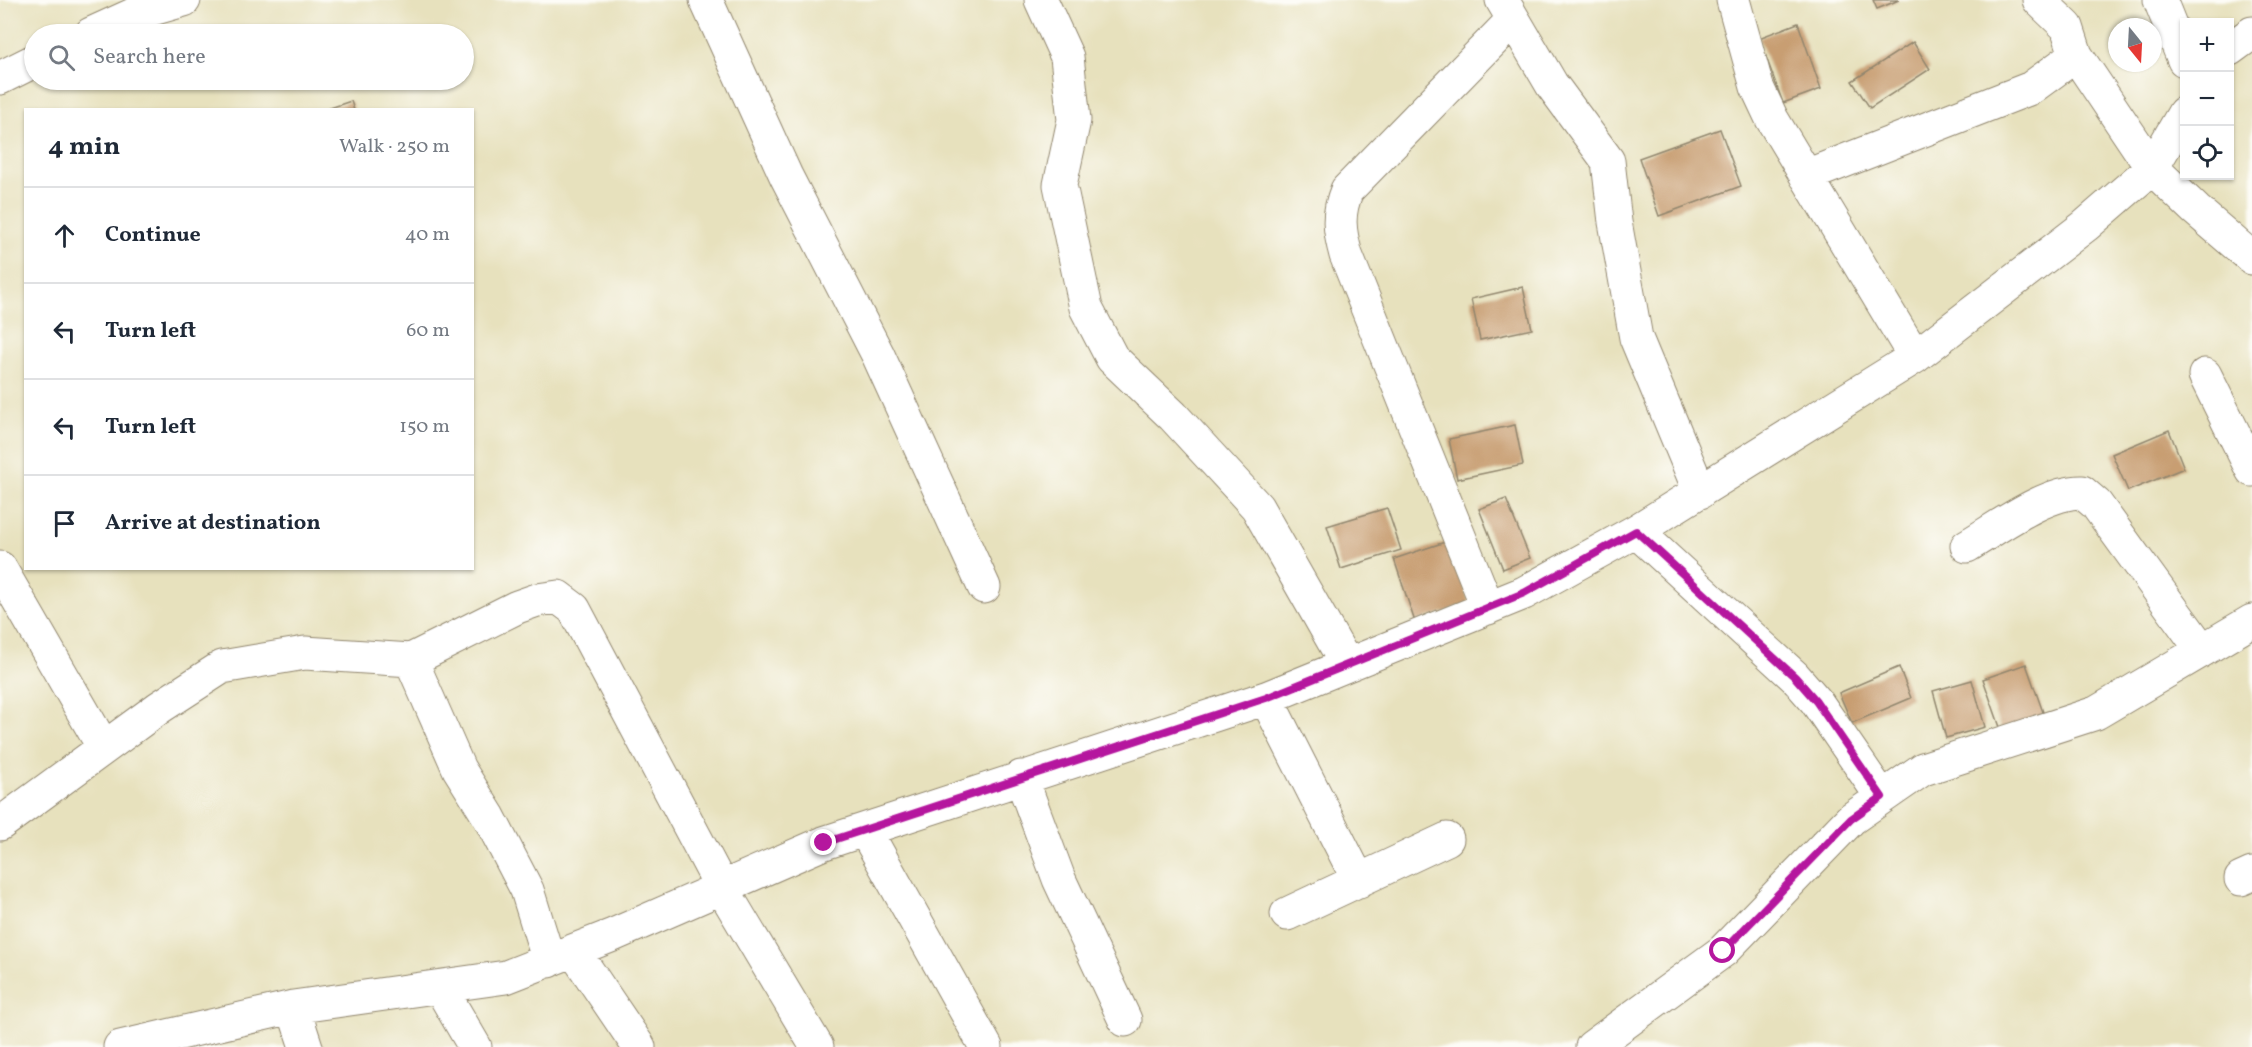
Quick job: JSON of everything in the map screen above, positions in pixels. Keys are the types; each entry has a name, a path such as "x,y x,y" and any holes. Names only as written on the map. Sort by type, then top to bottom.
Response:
{"street":[{"path":"113,24 135,14 184,0"},
{"path":"706,0 786,176 878,355 984,587"},
{"path":"1041,0 1066,57 1074,120 1060,184 1086,308 1112,358 1173,416 1257,507 1347,665"},
{"path":"1733,0 1757,87 1772,118 1915,357"},
{"path":"2039,0 2067,27 2076,55 2152,168 2252,258"},
{"path":"2160,0 2180,50"},
{"path":"1488,608 1346,255 1339,232 1339,209 1347,190 1507,11 1552,85 1608,161 1615,222 1636,338 1700,492"},
{"path":"2234,46 2252,33"},
{"path":"1806,176 2031,88 2076,55"},
{"path":"0,78 24,66"},
{"path":"120,1047 293,1007 506,978 824,843 1266,698 1524,593 1636,531 1915,357 2085,226 2152,168 2180,121"},
{"path":"2205,375 2252,470"},
{"path":"1967,546 2040,504 2066,492 2082,492 2096,504 2202,650"},
{"path":"1636,531 1795,677 1816,701 1882,797"},
{"path":"0,568 104,748"},
{"path":"0,824 104,748 222,667 305,653 411,660 537,600 558,597 574,609 722,888 817,1047"},
{"path":"1592,1047 1723,951 1851,819 1923,769 2096,713 2252,621"},
{"path":"411,660 459,769 561,956 639,1047"},
{"path":"1266,698 1359,881"},
{"path":"1021,777 1059,879 1125,1020"},
{"path":"865,830 986,1047"},
{"path":"1287,914 1447,839"},
{"path":"440,987 476,1047"},
{"path":"293,1007 306,1047"}],"building":[{"path":"1873,0 1899,0 1877,9"},
{"path":"1798,23 1821,89 1783,103 1759,38"},
{"path":"1913,42 1930,69 1870,108 1852,81"},
{"path":"351,101 353,108 330,108"},
{"path":"1720,129 1741,186 1659,216 1639,158"},
{"path":"1523,287 1532,329 1480,340 1471,299"},
{"path":"1515,425 1523,465 1457,479 1449,439"},
{"path":"2169,430 2184,468 2128,491 2112,454"},
{"path":"1506,499 1530,558 1503,569 1479,509"},
{"path":"1387,508 1401,550 1341,569 1327,526"},
{"path":"1448,541 1470,604 1415,622 1394,559"},
{"path":"2026,664 2044,715 2001,730 1983,679"},
{"path":"1899,667 1911,698 1852,723 1839,693"},
{"path":"1972,680 1985,727 1946,738 1933,691"}],"route":[{"path":"824,843 1266,698 1524,593 1636,531 1795,677 1816,701 1882,797 1851,819 1723,951"}]}
